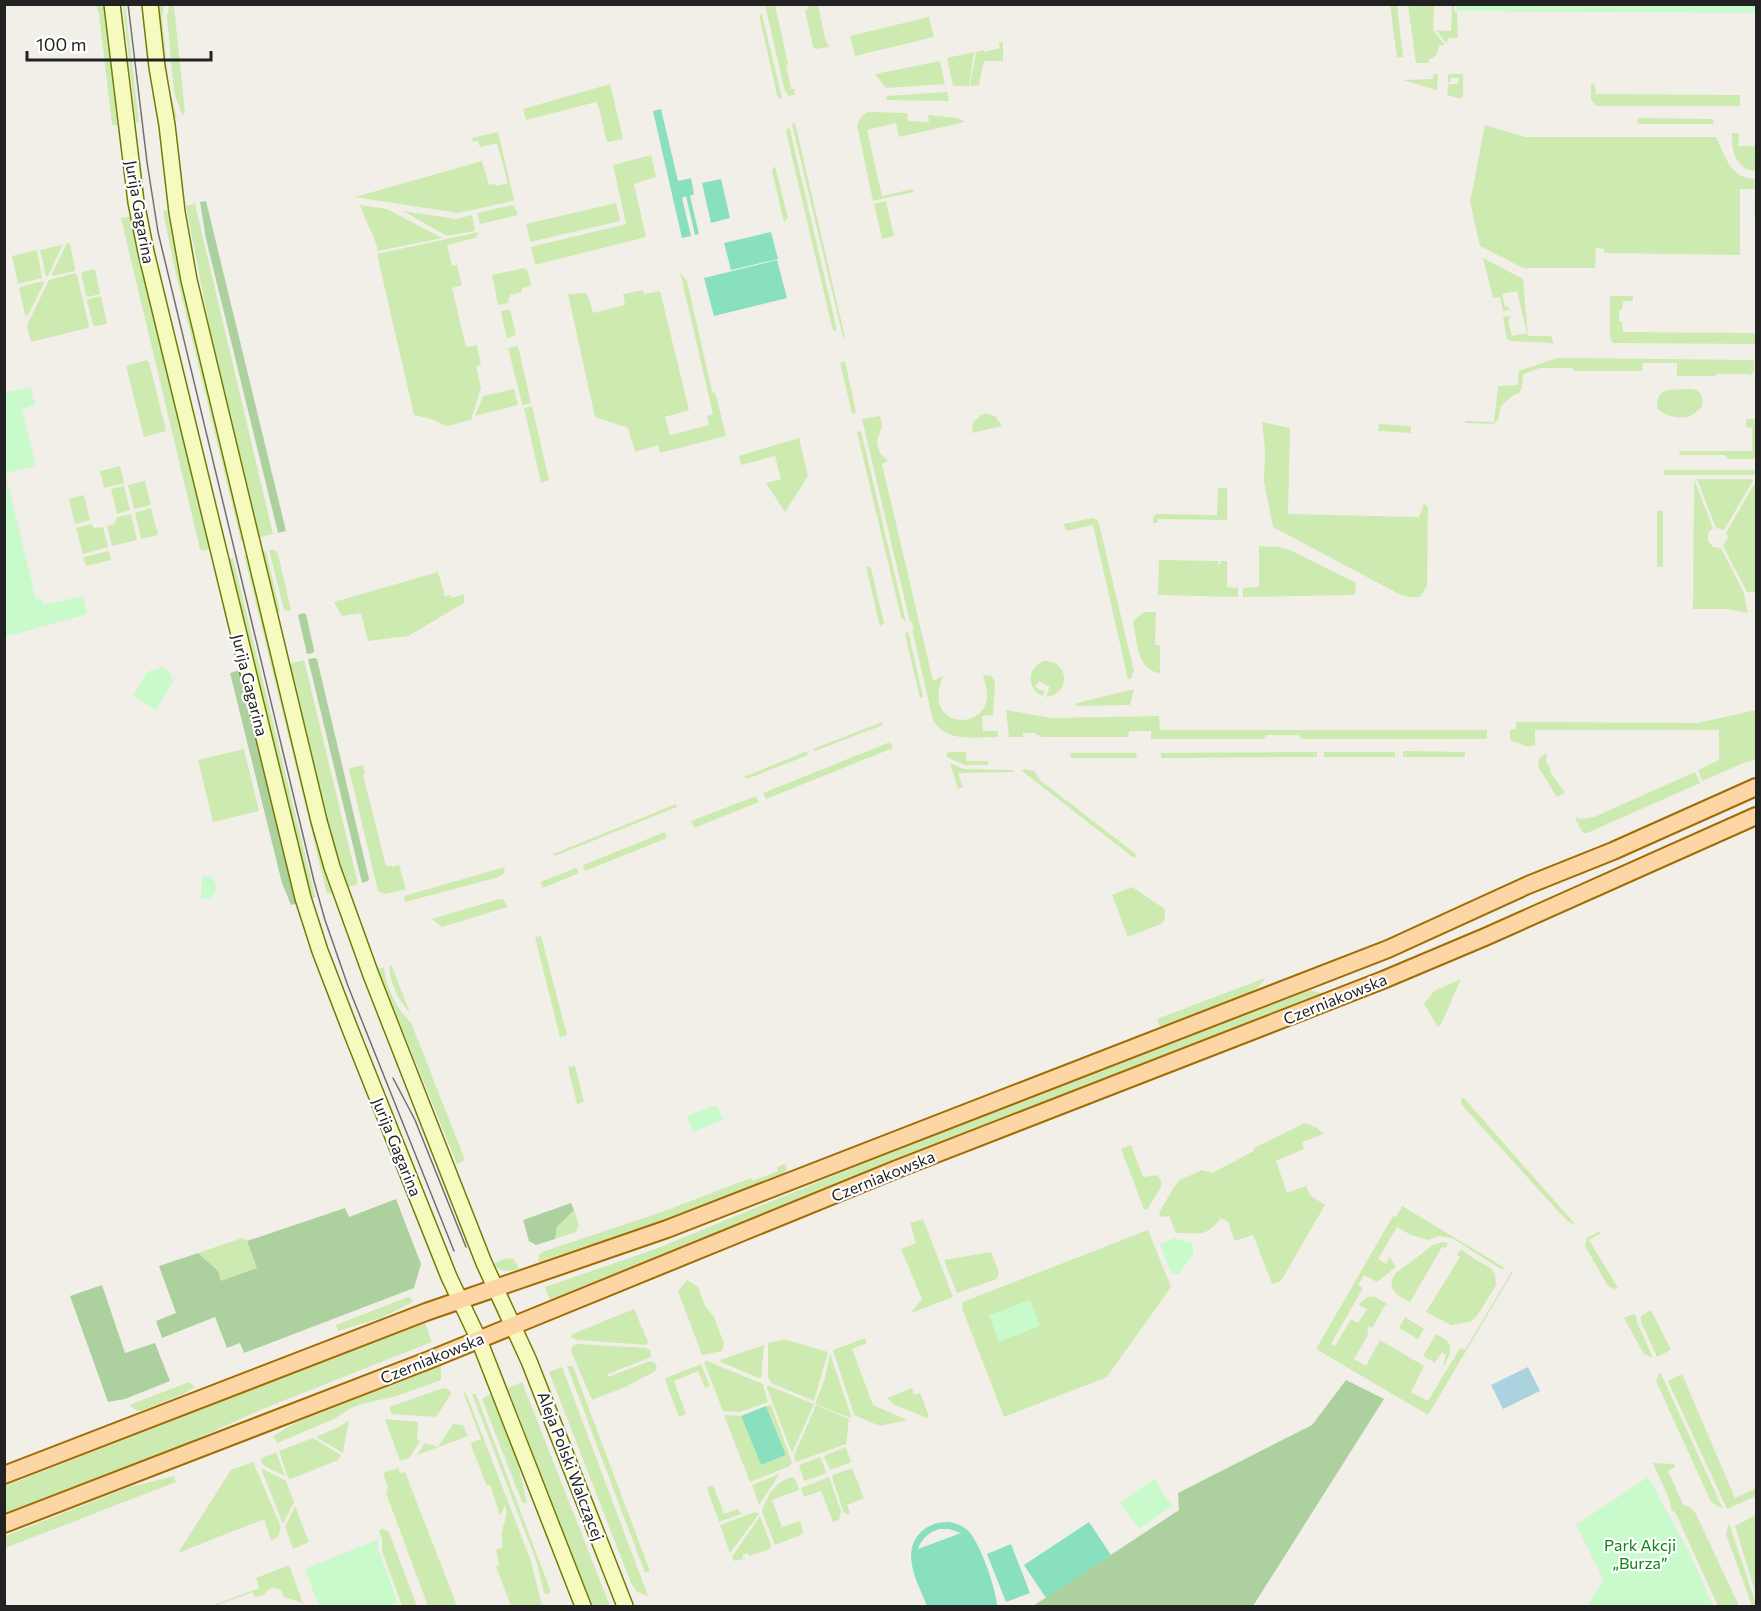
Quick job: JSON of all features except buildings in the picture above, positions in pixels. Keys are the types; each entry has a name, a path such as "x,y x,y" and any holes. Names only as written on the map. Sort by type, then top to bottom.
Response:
{"main road":[{"name":"Jurija Gagarina","path":"112,4 136,202 146,252 293,861 320,951 459,1300 479,1340"},
{"path":"150,4 177,212 189,280 324,840 371,975 484,1263 513,1326"},
{"name":"Czerniakowska","path":"4,1475 459,1300 667,1229 1388,949 1528,885 1756,787"},
{"name":"Czerniakowska","path":"4,1524 479,1340 897,1169 1383,980 1496,933 1756,816"},
{"name":"Aleja Polski Walczącej","path":"513,1326 538,1382 626,1606"},
{"path":"479,1340 583,1606"}],"green space":[{"path":"1756,4 1756,13 1457,11 1456,5"},
{"path":"96,5 102,5 105,11 118,125 112,125"},
{"path":"123,5 125,5 139,122 136,123"},
{"path":"156,5 164,5 162,17 169,89 177,117 173,119 164,66"},
{"path":"169,5 174,5 185,113 182,115 174,92 167,18"},
{"path":"765,5 775,5 791,89 794,89 795,95 788,96 785,92"},
{"path":"807,5 818,5 829,47 815,49 813,46 805,10 808,9"},
{"path":"1390,5 1397,5 1403,57 1397,58"},
{"path":"1408,5 1434,5 1433,30 1445,45 1439,45 1437,55 1429,59 1429,63 1416,63"},
{"path":"1452,5 1454,5 1454,11 1457,12 1458,38 1448,38 1447,44 1436,30 1451,31"},
{"path":"762,14 782,98 778,99 759,15"},
{"path":"929,17 934,37 855,56 850,36"},
{"path":"999,42 1003,42 1003,61 984,61 979,85 970,86 976,52 1000,48"},
{"path":"974,52 969,86 953,86 947,58"},
{"path":"940,61 945,84 886,88 875,74"},
{"path":"1433,74 1438,74 1437,90 1403,80 1433,79"},
{"path":"1448,74 1463,74 1461,99 1447,95 1448,84 1458,84 1459,78 1451,78 1451,82 1448,82"},
{"path":"610,84 623,139 607,142 596,102 526,120 523,109"},
{"path":"1595,84 1596,94 1740,95 1740,106 1596,106 1591,99 1591,85"},
{"path":"947,92 949,101 886,100 887,96"},
{"path":"661,109 678,181 691,178 694,194 690,196 699,234 695,235 686,196 682,198 691,236 682,238 653,111"},
{"path":"868,112 907,113 908,121 929,122 928,115 957,118 965,122 899,137 896,123 867,130 882,196 913,189 914,192 873,201 857,125 862,116"},
{"path":"1639,118 1713,119 1714,123 1639,124 1637,120"},
{"path":"795,123 845,337 843,337 792,124"},
{"path":"1485,125 1525,137 1716,137 1730,166 1740,175 1756,179 1756,215 1754,215 1755,189 1740,189 1740,255 1604,253 1604,249 1596,248 1595,268 1523,268 1480,246 1470,202"},
{"path":"789,126 837,330 833,331 787,136 786,131"},
{"path":"498,132 513,201 458,213 355,197 482,161 489,185 508,183 497,143 480,147 478,141 473,142 472,138"},
{"path":"1732,133 1739,133 1738,146 1756,146 1756,171 1749,170 1739,163 1734,153"},
{"path":"651,155 656,177 634,184 646,237 535,265 531,247 626,224 613,165"},
{"path":"775,166 788,218 784,222 772,171"},
{"path":"721,179 730,218 711,223 702,183"},
{"path":"206,201 286,531 278,533 206,239 200,202"},
{"path":"886,201 894,236 882,239 874,204"},
{"path":"616,203 620,221 530,242 526,224"},
{"path":"195,204 273,534 257,538 216,361 186,206"},
{"path":"360,205 387,209 442,238 378,251"},
{"path":"514,205 518,215 480,224 477,213"},
{"path":"167,210 183,291 244,541 241,541 173,261 163,211"},
{"path":"403,211 456,219 472,215 475,231 447,236"},
{"path":"131,216 212,549 203,551 200,549 121,218"},
{"path":"479,232 475,238 447,245 452,266 457,265 462,285 452,288 466,347 477,345 481,364 476,366 481,388 471,420 447,426 414,415 377,254"},
{"path":"771,232 778,259 731,270 724,243"},
{"path":"67,243 70,244 75,271 53,276 52,274"},
{"path":"62,245 48,276 46,276 40,250"},
{"path":"37,250 42,278 18,284 12,256"},
{"path":"1483,258 1523,279 1528,336 1551,336 1554,343 1507,339 1503,317 1510,316 1508,320 1512,336 1527,333 1517,291 1502,294 1505,307 1508,306 1509,310 1503,311 1500,297 1493,298"},
{"path":"777,260 787,298 714,316 704,278"},
{"path":"524,268 528,271 531,286 522,288 522,292 510,295 508,303 498,305 492,275"},
{"path":"95,269 100,294 88,297 81,274"},
{"path":"680,272 687,281 712,391 716,395 726,436 660,453 658,445 635,452 628,428 595,417 568,294 586,293 593,313 625,305 623,294 643,290 644,294 660,291 689,410 665,417 670,435 709,425 707,416 713,414"},
{"path":"75,273 88,328 31,342 27,325 49,280"},
{"path":"43,281 28,315 25,315 19,288"},
{"path":"101,296 107,324 95,326 87,301"},
{"path":"1610,296 1633,296 1633,301 1623,301 1622,310 1619,310 1619,321 1622,322 1623,332 1756,333 1756,344 1613,343 1610,337"},
{"path":"510,309 516,335 507,338 501,313"},
{"path":"518,346 531,403 524,405 508,348"},
{"path":"1557,358 1754,360 1754,372 1749,376 1749,374 1716,374 1716,376 1677,376 1677,363 1643,363 1642,371 1574,371 1573,368 1540,368 1523,374 1522,388 1519,393 1501,406 1498,420 1493,424 1465,423 1465,421 1494,422 1498,386 1518,385 1519,371"},
{"path":"147,360 166,431 144,437 126,366"},
{"path":"845,361 856,412 854,414 840,363"},
{"path":"31,387 35,405 22,409 36,466 5,473 5,392"},
{"path":"514,389 518,405 475,416 483,396"},
{"path":"1668,390 1698,391 1703,399 1702,407 1686,417 1673,417 1665,414 1658,409 1657,400"},
{"path":"532,406 549,480 541,483 524,408"},
{"path":"986,413 996,417 1002,426 972,433 973,422"},
{"path":"880,416 882,427 877,440 878,447 880,453 888,461 882,464 933,681 943,676 939,693 940,706 946,714 955,719 965,720 975,716 983,710 987,699 983,675 992,676 995,682 993,715 982,716 983,731 998,731 998,737 971,738 953,735 939,727 933,720 912,629 914,629 910,622 862,419"},
{"path":"1746,419 1756,419 1756,459 1728,459 1725,455 1679,455 1680,451 1752,451 1752,428 1746,427"},
{"path":"1262,422 1290,428 1288,514 1419,517 1424,504 1428,507 1427,586 1420,597 1399,594 1273,527 1264,481 1265,449"},
{"path":"1379,424 1411,426 1411,433 1378,431"},
{"path":"861,431 906,622 901,617 857,432"},
{"path":"799,438 808,476 785,512 766,483 781,479 775,456 741,465 739,456"},
{"path":"120,466 124,483 104,488 100,471"},
{"path":"1664,470 1756,470 1756,475 1664,475"},
{"path":"5,473 36,599 42,599 44,605 83,596 87,614 5,637"},
{"path":"1694,479 1713,528 1708,533 1708,541 1713,547 1721,548 1744,593 1748,613 1727,609 1693,609"},
{"path":"1697,479 1752,479 1753,481 1724,530 1716,528"},
{"path":"145,481 151,505 134,509 128,485"},
{"path":"1756,481 1756,592 1747,592 1723,546 1728,538 1726,533"},
{"path":"124,486 130,510 117,514 111,489"},
{"path":"1218,488 1227,488 1227,520 1158,519 1157,523 1153,523 1153,517 1157,514 1217,515"},
{"path":"84,495 90,520 75,524 69,499"},
{"path":"151,508 158,535 141,539 135,513"},
{"path":"1657,511 1663,511 1663,567 1657,567"},
{"path":"131,514 137,540 112,546 107,526 115,523 117,517"},
{"path":"1092,518 1099,524 1134,671 1128,679 1093,525 1066,531 1064,524"},
{"path":"91,524 94,528 103,527 108,547 83,554 76,528"},
{"path":"1259,546 1290,550 1356,583 1355,595 1243,597 1243,588 1259,587"},
{"path":"269,550 274,550 278,554 291,610 284,610"},
{"path":"109,551 111,560 86,566 83,557"},
{"path":"266,551 280,611 276,614 261,552"},
{"path":"244,555 248,555 334,892 327,894"},
{"path":"233,558 316,897 311,899 227,560"},
{"path":"1159,560 1218,561 1218,564 1221,561 1227,561 1227,587 1238,588 1238,597 1158,595"},
{"path":"866,567 871,568 884,623 880,627"},
{"path":"438,572 445,596 451,595 452,598 464,594 464,603 408,636 368,641 361,613 342,616 334,602"},
{"path":"1145,612 1156,612 1155,645 1160,645 1160,673 1147,667 1142,661 1137,646 1133,623"},
{"path":"306,614 313,653 307,654 298,615"},
{"path":"908,631 923,697 920,698 905,634"},
{"path":"308,659 317,659 369,879 362,883"},
{"path":"304,660 358,884 346,888 331,839 288,664"},
{"path":"1044,661 1059,666 1064,678 1060,690 1046,697 1050,687 1039,681 1035,687 1045,692 1042,696 1031,683 1034,668"},
{"path":"162,667 170,672 173,681 156,710 133,696 147,672"},
{"path":"240,670 298,903 291,905 282,883 230,673"},
{"path":"1134,689 1130,705 1076,705 1077,703"},
{"path":"1006,710 1051,718 1159,716 1160,730 1487,730 1487,737 1485,739 1302,739 1298,735 1267,735 1263,739 1151,739 1151,731 1129,731 1128,737 1042,737 1034,733 1023,733 1023,737 1009,737"},
{"path":"1756,710 1756,759 1702,781 1698,770 1719,760 1719,730 1535,730 1535,745 1528,747 1510,740 1510,730 1516,729 1516,722 1697,723"},
{"path":"882,722 883,725 815,751 813,749"},
{"path":"890,742 893,748 766,799 763,793"},
{"path":"244,749 259,811 213,822 198,760"},
{"path":"807,751 808,755 747,779 744,777"},
{"path":"1403,751 1465,752 1465,757 1403,757"},
{"path":"966,752 966,761 988,761 988,765 965,765 947,757 947,753"},
{"path":"1317,752 1317,757 1161,758 1161,753"},
{"path":"1324,752 1395,752 1395,757 1324,757"},
{"path":"1071,753 1136,753 1137,758 1073,758 1070,756"},
{"path":"1547,753 1546,762 1550,772 1565,793 1557,797 1538,765 1540,757"},
{"path":"950,763 964,769 1012,770 1015,772 958,773 963,787 958,789"},
{"path":"363,765 365,774 363,775 386,866 399,865 406,889 386,894 378,891 349,769"},
{"path":"1024,769 1034,771 1040,780 1137,855 1134,858 1022,771"},
{"path":"1695,772 1700,783 1587,833 1583,833 1575,818 1594,817"},
{"path":"756,796 759,802 694,828 691,821"},
{"path":"676,804 677,807 555,856 553,854"},
{"path":"665,832 667,838 585,871 583,865"},
{"path":"505,867 504,873 499,877 405,902 404,896"},
{"path":"576,868 579,873 543,888 540,882"},
{"path":"211,876 216,885 216,891 210,899 201,899 202,877"},
{"path":"1132,887 1165,909 1165,916 1161,924 1128,937 1112,895"},
{"path":"499,899 504,900 508,907 442,927 432,919"},
{"path":"541,936 567,1035 560,1037 535,937"},
{"path":"389,966 392,966 410,1013 395,991"},
{"path":"384,967 390,991 412,1025 465,1160 457,1164 378,969"},
{"path":"1265,978 1258,988 1247,994 1160,1027 1157,1019"},
{"path":"1461,979 1438,1027 1424,1004 1434,991"},
{"path":"1310,990 1326,994 790,1202 550,1300 545,1287 658,1248 857,1166"},
{"path":"575,1066 584,1102 577,1104 568,1067"},
{"path":"1462,1098 1575,1224 1570,1223 1557,1210 1461,1104"},
{"path":"717,1105 723,1120 693,1132 687,1116"},
{"path":"1305,1123 1324,1134 1302,1142 1304,1149 1276,1161 1287,1193 1306,1186 1310,1195 1325,1205 1281,1281 1272,1284 1253,1235 1235,1241 1228,1222 1221,1218 1206,1232 1176,1233 1169,1216 1161,1217 1159,1213 1180,1180 1202,1170 1212,1173 1254,1151 1254,1148"},
{"path":"1131,1145 1143,1177 1157,1175 1162,1183 1147,1210 1144,1209 1121,1149"},
{"path":"785,1164 787,1169 784,1173 660,1222 538,1262 542,1252 659,1213 751,1178 753,1181 778,1171 777,1167"},
{"path":"396,1199 421,1264 414,1288 244,1353 240,1343 227,1348 215,1317 162,1338 156,1321 176,1313 159,1266 198,1253 218,1271 221,1281 257,1268 247,1241 345,1208 349,1217"},
{"path":"571,1203 574,1210 557,1227 555,1239 536,1245 529,1241 523,1220"},
{"path":"1402,1206 1505,1268 1501,1269 1452,1238 1439,1236 1429,1240 1411,1235 1397,1227 1378,1259 1386,1264 1390,1257 1396,1267 1377,1282 1364,1275 1358,1285 1363,1288 1331,1344 1335,1346 1351,1319 1358,1323 1367,1309 1359,1305 1369,1297 1376,1297 1404,1315 1386,1304 1372,1328 1369,1326 1367,1331 1369,1333 1354,1359 1366,1366 1380,1340 1424,1366 1411,1392 1428,1401 1460,1348 1465,1350 1513,1272 1428,1415 1316,1349 1393,1216 1396,1217"},
{"path":"574,1210 579,1225 576,1232 555,1239 557,1227"},
{"path":"923,1219 953,1297 911,1313 922,1299 901,1249 916,1243 910,1223"},
{"path":"1148,1230 1171,1287 1107,1377 1004,1417 962,1308 963,1302"},
{"path":"1600,1231 1601,1233 1589,1240 1618,1288 1608,1286 1585,1246 1587,1238"},
{"path":"242,1238 247,1241 257,1268 221,1282 218,1271 198,1253"},
{"path":"1174,1238 1192,1243 1194,1253 1179,1274 1171,1273 1160,1244"},
{"path":"1448,1243 1445,1248 1442,1247 1410,1302 1397,1294 1391,1283 1396,1273 1433,1245"},
{"path":"1460,1250 1492,1269 1496,1285 1477,1316 1470,1322 1451,1325 1426,1312 1460,1257 1457,1255"},
{"path":"991,1252 999,1272 997,1279 957,1293 944,1260"},
{"path":"507,1258 514,1259 519,1269 504,1271 492,1264"},
{"path":"687,1280 698,1287 705,1306 714,1317 724,1344 722,1351 702,1355 678,1291"},
{"path":"102,1285 125,1353 155,1343 170,1381 125,1399 108,1402 70,1296"},
{"path":"408,1297 413,1302 381,1318 338,1331 336,1325"},
{"path":"1030,1300 1040,1326 999,1342 989,1315"},
{"path":"634,1309 648,1342 646,1345 577,1340 570,1336 575,1333"},
{"path":"1651,1310 1671,1350 1657,1357 1641,1322 1641,1316"},
{"path":"1636,1315 1653,1358 1644,1354 1624,1318"},
{"path":"1405,1317 1424,1329 1418,1339 1399,1328"},
{"path":"425,1323 432,1342 265,1408 183,1445 5,1515 5,1486"},
{"path":"1436,1334 1447,1341 1451,1347 1444,1366 1446,1355 1442,1352 1435,1363 1423,1356"},
{"path":"865,1338 867,1343 852,1349 873,1405 907,1420 880,1426 854,1415 833,1350"},
{"path":"781,1340 828,1352 814,1401 771,1383 768,1377 768,1343"},
{"path":"577,1344 650,1350 649,1358 608,1374 608,1377 650,1361 654,1362 657,1367 652,1373 625,1387 592,1400 571,1351"},
{"path":"764,1345 761,1379 720,1360"},
{"path":"830,1354 851,1418 815,1404 825,1378"},
{"path":"707,1361 763,1384 768,1402 740,1412 723,1411 704,1362"},
{"path":"701,1364 710,1386 705,1388 698,1371 674,1381 686,1414 679,1417 665,1380"},
{"path":"441,1366 441,1380 397,1396 362,1404 334,1419 277,1443 273,1436 295,1423"},
{"path":"567,1366 573,1366 650,1571 645,1573"},
{"path":"562,1367 648,1596 637,1592 631,1583 549,1372"},
{"path":"1660,1372 1723,1509 1711,1502 1656,1381"},
{"path":"1682,1374 1735,1498 1756,1488 1756,1496 1727,1509 1668,1381"},
{"path":"1346,1380 1384,1399 1253,1606 1033,1606 1179,1510 1178,1493 1312,1425"},
{"path":"189,1382 195,1387 143,1410 137,1411 129,1405"},
{"path":"522,1382 610,1606 591,1606 508,1388"},
{"path":"767,1385 814,1404 792,1453 767,1388"},
{"path":"443,1388 450,1390 451,1394 436,1417 392,1414 389,1407"},
{"path":"912,1388 914,1395 920,1393 929,1416 927,1418 895,1405 887,1398"},
{"path":"463,1392 466,1393 531,1561 542,1606 511,1606 496,1566 499,1564 496,1550 503,1547 502,1533 506,1509 505,1505 500,1516 490,1485 487,1486 472,1448 471,1443 481,1439"},
{"path":"472,1394 476,1394 551,1592 547,1594 544,1593 537,1563"},
{"path":"490,1394 518,1463 527,1503 522,1502 482,1399"},
{"path":"771,1405 792,1462 790,1466 750,1482 724,1415 741,1416 761,1465 786,1455 766,1406"},
{"path":"816,1405 849,1419 846,1444 796,1462 794,1456"},
{"path":"766,1406 786,1455 761,1465 741,1416"},
{"path":"385,1419 418,1422 417,1440 420,1441 409,1458 400,1461"},
{"path":"349,1420 343,1453 316,1437 339,1427"},
{"path":"453,1424 463,1425 468,1436 417,1455 425,1443 438,1447"},
{"path":"313,1438 341,1455 338,1460 291,1479 288,1478 279,1451"},
{"path":"846,1447 851,1462 830,1470 824,1456"},
{"path":"276,1452 285,1476 264,1466 260,1459"},
{"path":"820,1457 826,1471 825,1474 804,1481 799,1465"},
{"path":"253,1462 281,1527 278,1537 271,1540 264,1519 178,1553 231,1470"},
{"path":"1653,1463 1674,1464 1675,1467 1668,1471 1683,1504 1696,1514 1739,1606 1718,1606 1676,1514 1671,1509 1670,1501"},
{"path":"261,1468 286,1481 294,1502 283,1524"},
{"path":"398,1468 400,1473 405,1472 457,1606 428,1606 386,1493 388,1488 383,1473"},
{"path":"852,1468 864,1498 847,1505 850,1513 848,1514 844,1513 832,1477"},
{"path":"779,1475 759,1505 752,1485"},
{"path":"174,1476 176,1482 5,1548 5,1536 130,1487"},
{"path":"792,1477 799,1490 772,1500 782,1527 800,1521 803,1534 775,1545 762,1512 772,1490 781,1482"},
{"path":"829,1477 841,1511 839,1520 833,1522 821,1491 804,1497 801,1488"},
{"name":"Park Akcji „Burza”","path":"1648,1477 1691,1556 1713,1606 1587,1606 1604,1580 1576,1525"},
{"path":"1154,1479 1172,1506 1139,1529 1120,1503"},
{"path":"713,1485 724,1514 738,1509 741,1514 719,1522 707,1488"},
{"path":"295,1506 309,1542 293,1549 285,1527"},
{"path":"755,1512 759,1514 730,1553 720,1525"},
{"path":"1756,1515 1756,1595 1735,1526"},
{"path":"760,1516 771,1545 770,1549 749,1556 748,1553 742,1555 743,1559 734,1561 732,1557"},
{"path":"949,1522 964,1528 971,1534 982,1553 991,1577 997,1606 927,1606 912,1568 912,1548 915,1539 922,1531 935,1524","holes":["940,1529 961,1533 918,1549 929,1534"]},
{"path":"1089,1522 1111,1555 1046,1598 1024,1565"},
{"path":"1729,1523 1756,1606 1752,1606 1726,1534"},
{"path":"379,1530 389,1532 417,1606 402,1606 382,1551"},
{"path":"379,1539 377,1546 398,1603 388,1606 319,1606 305,1569"},
{"path":"1011,1544 1030,1593 1006,1602 987,1554"},
{"path":"289,1565 303,1603 284,1597 281,1590 274,1588 269,1589 264,1595 255,1597 253,1592 211,1606 259,1588 256,1578"}],"water":[{"path":"1528,1367 1540,1391 1503,1409 1491,1385"}],"tram line":[{"path":"128,4 158,232 314,881 348,986 454,1251"},
{"path":"393,1078 415,1120 466,1247"}]}
